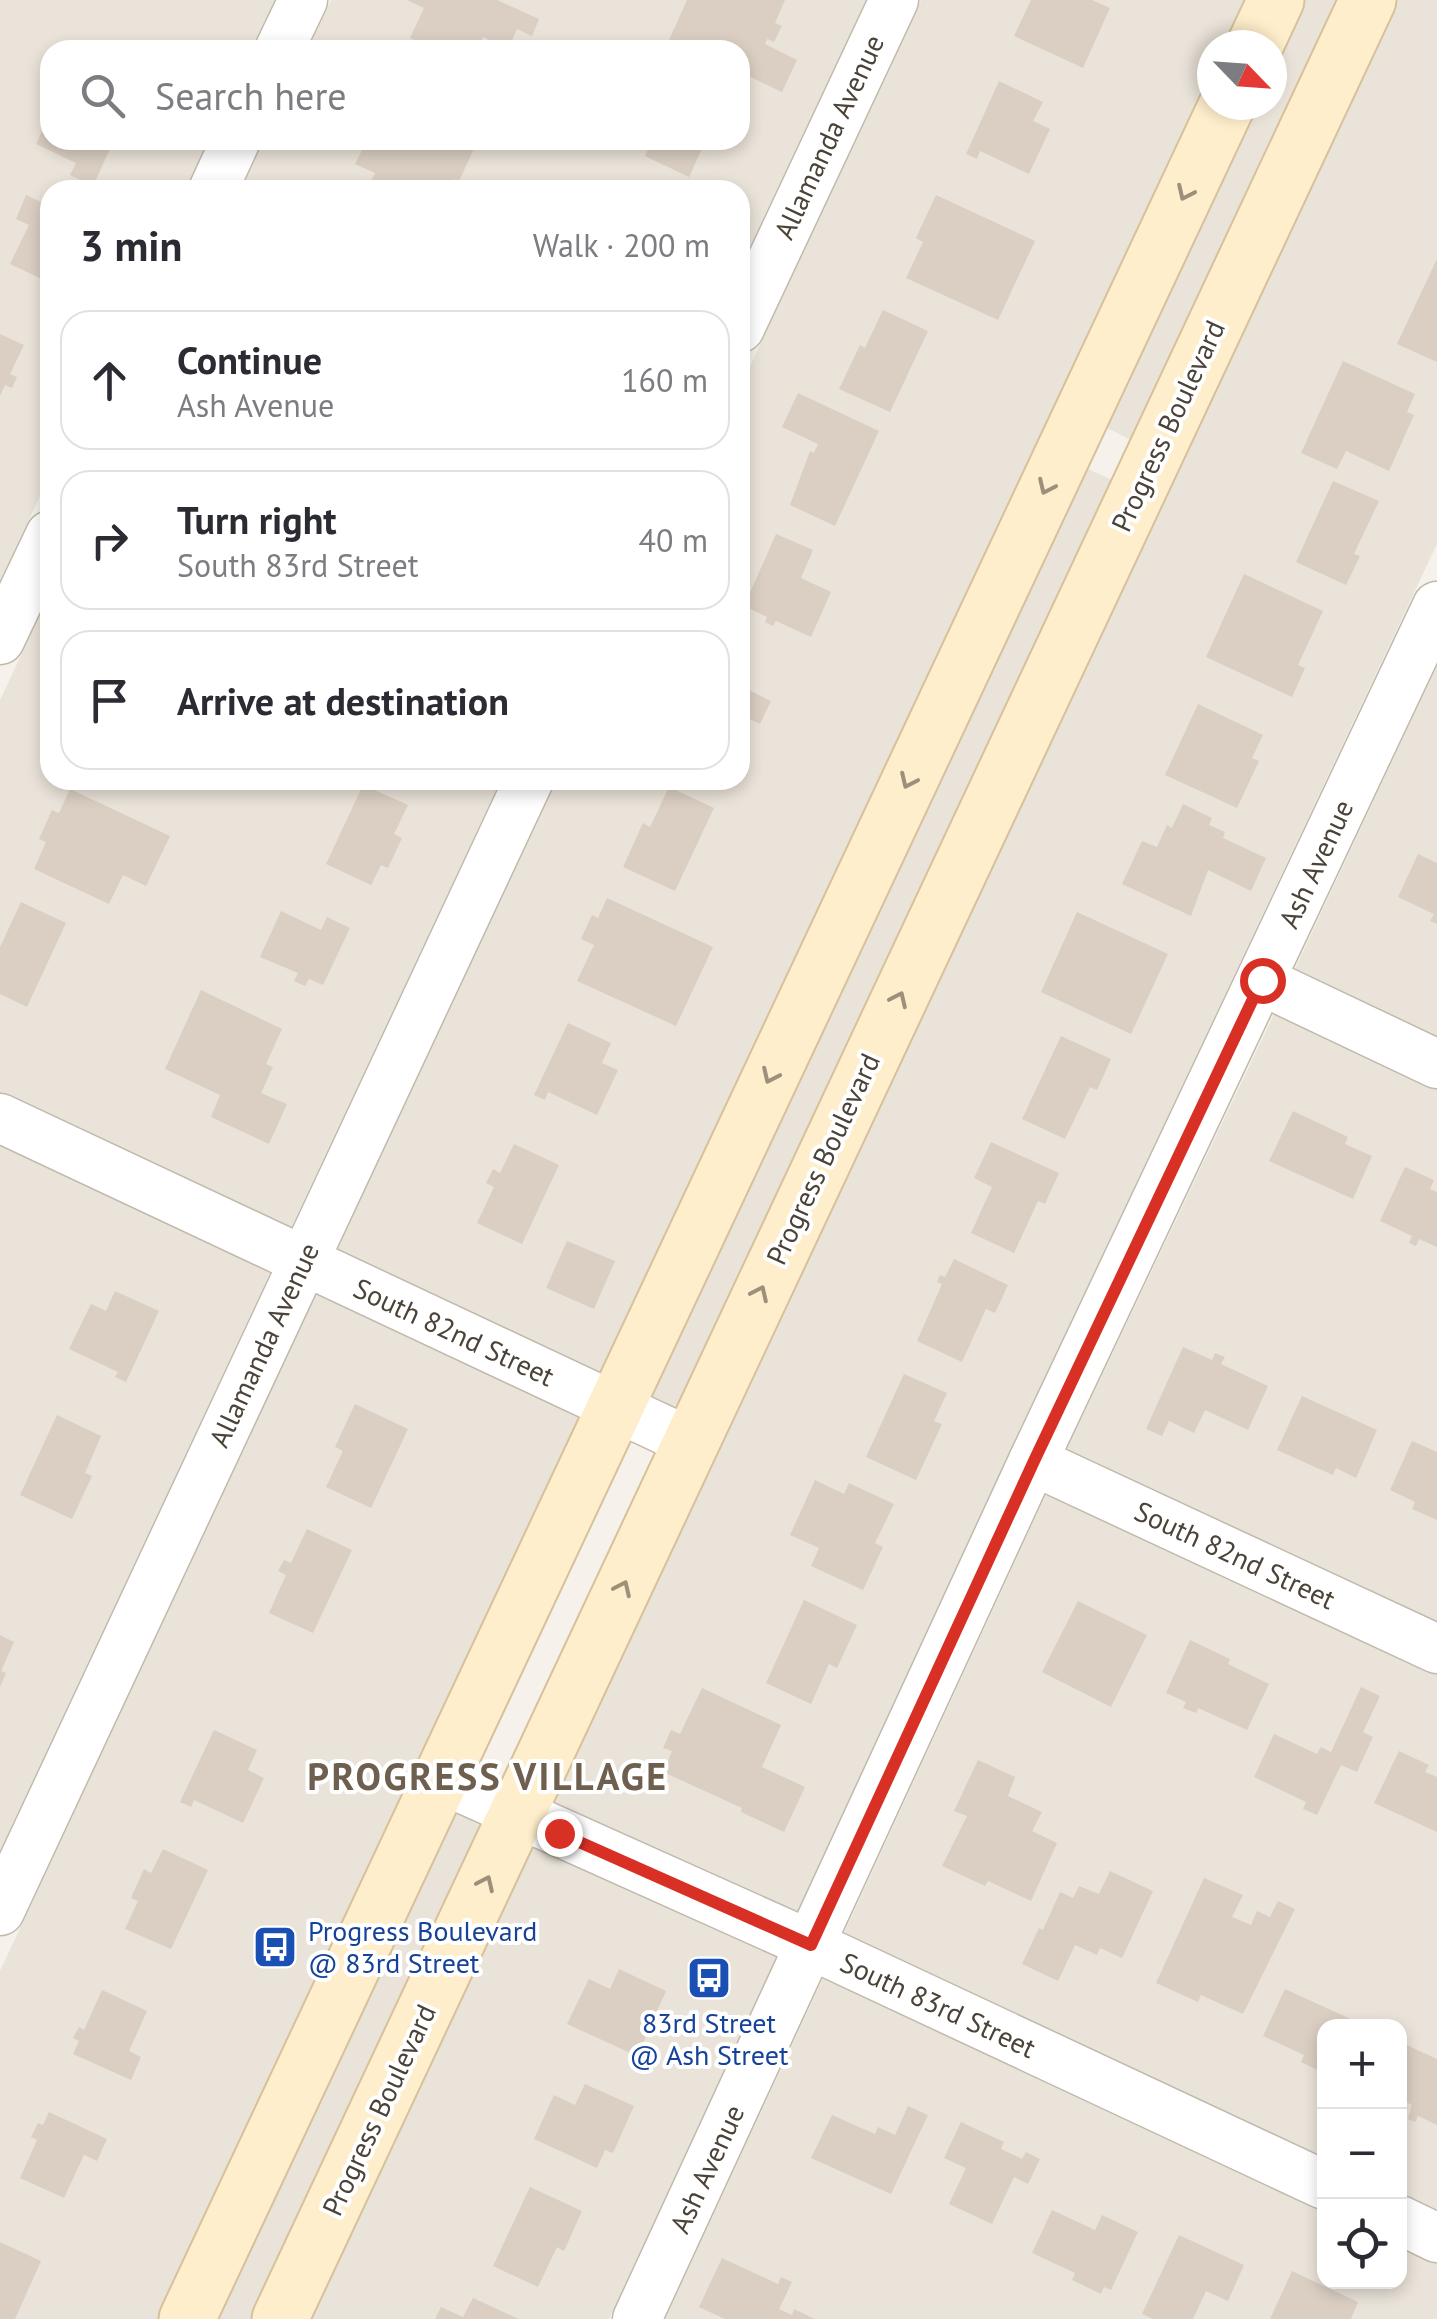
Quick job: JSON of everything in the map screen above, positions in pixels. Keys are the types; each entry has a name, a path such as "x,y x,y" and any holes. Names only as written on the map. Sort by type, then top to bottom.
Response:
{"main road":[{"path":"1262,30 1276,0"},
{"name":"Progress Boulevard","path":"280,2319 1368,0"},
{"path":"187,2319 1220,120"},
{"path":"1070,436 1147,472"}],"street":[{"path":"284,40 302,0"},
{"name":"Allamanda Avenue","path":"750,307 894,0"},
{"path":"218,180 231,150"},
{"path":"0,640 40,555"},
{"name":"Ash Avenue","path":"636,2319 1437,606"},
{"name":"Allamanda Avenue","path":"0,1911 523,790"},
{"path":"1262,980 1437,1064"},
{"name":"South 82nd Street","path":"0,1118 690,1442"},
{"name":"South 82nd Street","path":"1034,1461 1437,1649"},
{"name":"South 83rd Street","path":"441,1779 811,1945 1317,2182"},
{"path":"1407,2223 1437,2238"}],"shaded area":[{"path":"0,0 275,0 256,40 40,40 40,150 203,150 190,180 40,180 40,496 0,581"},
{"path":"331,0 866,0 750,247 750,180 246,180 259,150 750,150 750,40 312,40"},
{"path":"921,0 1249,0 1235,30 1197,30 1197,110 601,1376 336,1251 551,790 750,790 750,367"},
{"path":"1304,0 1340,0 1287,113 1287,36"},
{"path":"1396,0 1437,0 1437,544 797,1914 551,1805"},
{"path":"1248,120 1284,120 1133,441 1103,426"},
{"path":"1084,467 1114,481 677,1412 647,1398"},
{"path":"40,615 40,790 496,790 290,1230 0,1093 0,700"},
{"path":"1437,665 1437,1039 1294,971"},
{"path":"1275,1012 1437,1089 1437,1624 1066,1451"},
{"path":"0,1143 271,1271 0,1851"},
{"path":"317,1292 582,1417 158,2319 0,2319 0,1971"},
{"path":"1047,1492 1437,1674 1437,2213 1407,2199 1407,2019 1317,2019 1317,2157 843,1935"},
{"path":"454,1810 486,1825 252,2319 215,2319"},
{"path":"532,1845 778,1955 609,2319 308,2319"},
{"path":"824,1976 1317,2207 1317,2289 1407,2289 1407,2248 1437,2263 1437,2319 665,2319"}],"building":[{"path":"407,0 497,0 539,19 532,36 517,29 512,40 414,40 410,38 424,8"},
{"path":"687,0 785,0 775,23 782,26 774,42 767,39 765,44 797,60 782,92 750,77 750,40 669,40"},
{"path":"1031,0 1092,0 1110,8 1083,68 1014,36"},
{"path":"999,81 1043,102 1033,121 1050,129 1029,174 980,151 977,159 966,154"},
{"path":"49,150 109,150 96,180 70,175 76,163"},
{"path":"362,150 473,150 459,180 372,180 375,173 355,164"},
{"path":"648,150 701,150 689,177 645,156"},
{"path":"26,195 40,201 40,278 10,264 29,225 16,219"},
{"path":"936,195 1035,241 998,320 906,278 923,242 916,238"},
{"path":"1437,259 1437,362 1397,344"},
{"path":"883,310 928,331 890,412 839,389 860,345 865,348"},
{"path":"0,334 24,345 10,374 17,377 12,388 5,385 0,396"},
{"path":"1343,361 1415,394 1407,412 1414,415 1389,471 1346,451 1337,469 1301,453"},
{"path":"798,393 879,431 835,526 790,505 810,451 814,453 818,444 782,427"},
{"path":"1333,481 1379,501 1354,554 1360,556 1346,585 1296,562"},
{"path":"776,534 813,550 801,578 831,592 811,637 776,621 773,626 765,622 767,617 750,609 750,592"},
{"path":"1244,574 1323,611 1298,665 1305,668 1292,697 1206,657"},
{"path":"750,691 771,701 760,724 750,719"},
{"path":"1198,704 1263,735 1252,758 1259,761 1237,808 1165,775"},
{"path":"72,790 170,836 146,886 123,875 109,904 34,869 46,842 39,839 52,810 59,813"},
{"path":"361,790 374,790 408,805 394,834 402,838 388,868 381,865 371,885 326,864"},
{"path":"668,790 714,808 675,891 623,867 643,823 650,827"},
{"path":"1183,804 1212,818 1209,825 1225,832 1223,838 1266,858 1251,891 1208,870 1191,916 1122,884 1142,841 1157,847 1167,825 1172,828"},
{"path":"1418,854 1437,863 1437,924 1430,921 1434,914 1398,897"},
{"path":"607,898 713,947 676,1026 577,981 594,945 581,939 592,915 598,918"},
{"path":"21,902 66,923 27,1007 0,994 0,947"},
{"path":"281,911 321,930 327,917 350,928 323,985 309,979 305,986 294,981 298,973 260,957"},
{"path":"1077,912 1168,954 1131,1034 1041,992"},
{"path":"201,990 282,1029 266,1064 273,1067 261,1093 287,1104 269,1144 211,1117 220,1095 165,1069"},
{"path":"568,1023 611,1043 602,1063 618,1070 597,1115 548,1092 545,1100 534,1095"},
{"path":"1061,1036 1111,1059 1097,1090 1090,1087 1065,1139 1022,1119"},
{"path":"1293,1111 1348,1137 1345,1144 1372,1156 1353,1199 1269,1161"},
{"path":"991,1142 1059,1173 1045,1204 1038,1201 1014,1253 971,1233 992,1187 974,1178"},
{"path":"514,1144 559,1165 522,1244 477,1223 494,1187 486,1183 493,1169 500,1173"},
{"path":"1405,1167 1434,1180 1430,1189 1437,1192 1437,1247 1419,1239 1416,1246 1409,1243 1412,1236 1380,1221"},
{"path":"567,1241 615,1261 594,1309 546,1288"},
{"path":"954,1259 1008,1285 995,1313 986,1309 962,1362 917,1341 942,1284 937,1282 940,1275 945,1277"},
{"path":"115,1291 159,1311 126,1382 115,1377 118,1372 69,1349 91,1304 106,1311"},
{"path":"1183,1347 1212,1360 1215,1353 1225,1357 1221,1364 1268,1386 1248,1430 1205,1410 1194,1433 1169,1421 1162,1436 1146,1429"},
{"path":"904,1374 947,1393 934,1421 942,1424 916,1480 866,1457"},
{"path":"1302,1396 1377,1430 1356,1478 1336,1468 1333,1475 1277,1450"},
{"path":"355,1404 408,1429 371,1508 326,1487 343,1451 335,1447"},
{"path":"57,1415 101,1436 85,1473 92,1476 72,1519 20,1495"},
{"path":"1412,1441 1437,1452 1437,1520 1412,1509 1415,1502 1390,1490"},
{"path":"815,1480 844,1494 849,1483 894,1504 875,1543 883,1547 863,1590 811,1566 819,1548 790,1535"},
{"path":"307,1529 352,1550 313,1633 269,1613 286,1575 278,1571 284,1560 291,1563"},
{"path":"804,1600 857,1625 837,1668 829,1664 811,1704 766,1683"},
{"path":"1078,1601 1147,1635 1111,1707 1042,1672"},
{"path":"0,1635 14,1642 1,1671 6,1673 0,1687"},
{"path":"1190,1640 1269,1684 1247,1730 1198,1708 1196,1713 1183,1708 1186,1702 1166,1693"},
{"path":"1361,1687 1380,1696 1363,1732 1373,1737 1357,1772 1341,1765 1317,1815 1303,1809 1306,1802 1254,1777 1274,1734 1317,1754 1321,1747 1331,1752"},
{"path":"702,1688 781,1725 762,1767 805,1787 784,1832 663,1772 672,1751 663,1748 671,1730 680,1734"},
{"path":"214,1730 257,1750 248,1770 264,1778 243,1823 194,1800 191,1807 180,1802"},
{"path":"1399,1751 1429,1765 1425,1772 1437,1777 1437,1832 1374,1803"},
{"path":"978,1760 1015,1777 1008,1796 1042,1812 1032,1831 1057,1843 1031,1901 942,1866 967,1816 954,1811"},
{"path":"163,1849 208,1870 171,1949 125,1929 138,1901 131,1898 144,1869 151,1873"},
{"path":"1110,1871 1153,1891 1122,1958 1100,1948 1097,1955 1075,1945 1058,1981 1022,1964 1060,1892 1073,1898 1079,1886 1099,1894"},
{"path":"1204,1878 1243,1895 1232,1917 1251,1925 1257,1911 1270,1917 1278,1901 1295,1909 1243,2014 1201,1995 1198,2002 1156,1983"},
{"path":"619,1969 666,1991 637,2056 567,2024 589,1979 610,1989"},
{"path":"1285,1989 1351,2019 1317,2019 1317,2070 1301,2062 1304,2055 1263,2036"},
{"path":"102,1990 147,2011 129,2051 141,2057 131,2080 73,2054 79,2041 73,2038 79,2027 84,2030"},
{"path":"1407,2045 1437,2059 1437,2125 1418,2116 1415,2122 1408,2119 1412,2105 1407,2102"},
{"path":"585,2084 634,2106 613,2153 605,2150 597,2168 534,2139 554,2095 575,2105"},
{"path":"908,2106 928,2115 891,2194 811,2158 832,2115 875,2134 878,2127 895,2135"},
{"path":"49,2112 107,2139 97,2161 84,2155 64,2198 20,2178 37,2140 31,2137"},
{"path":"961,2122 1004,2142 1001,2149 1022,2159 1026,2152 1040,2159 1028,2184 1014,2177 992,2224 949,2204 966,2168 944,2158"},
{"path":"530,2187 582,2211 564,2251 557,2247 538,2287 493,2266"},
{"path":"1052,2210 1095,2230 1102,2215 1138,2232 1111,2290 1104,2287 1101,2294 1072,2280 1075,2273 1032,2253"},
{"path":"1179,2235 1244,2265 1228,2301 1206,2291 1193,2319 1153,2319 1142,2314"},
{"path":"0,2242 41,2261 15,2319 0,2319"},
{"path":"722,2258 778,2284 781,2277 792,2282 779,2309 792,2315 794,2309 815,2319 725,2319 699,2307"},
{"path":"1292,2271 1317,2283 1317,2289 1330,2289 1358,2302 1351,2319 1270,2319"},
{"path":"473,2298 519,2319 435,2319 441,2307 463,2317"}],"place":[{"name":"Progress Boulevard @ 83rd Street","path":"275,1947"},
{"name":"83rd Street @ Ash Street","path":"709,1978"}],"district":[{"name":"PROGRESS VILLAGE","path":"488,1777"}],"route":[{"path":"559,1833 811,1945 1262,980"}]}
